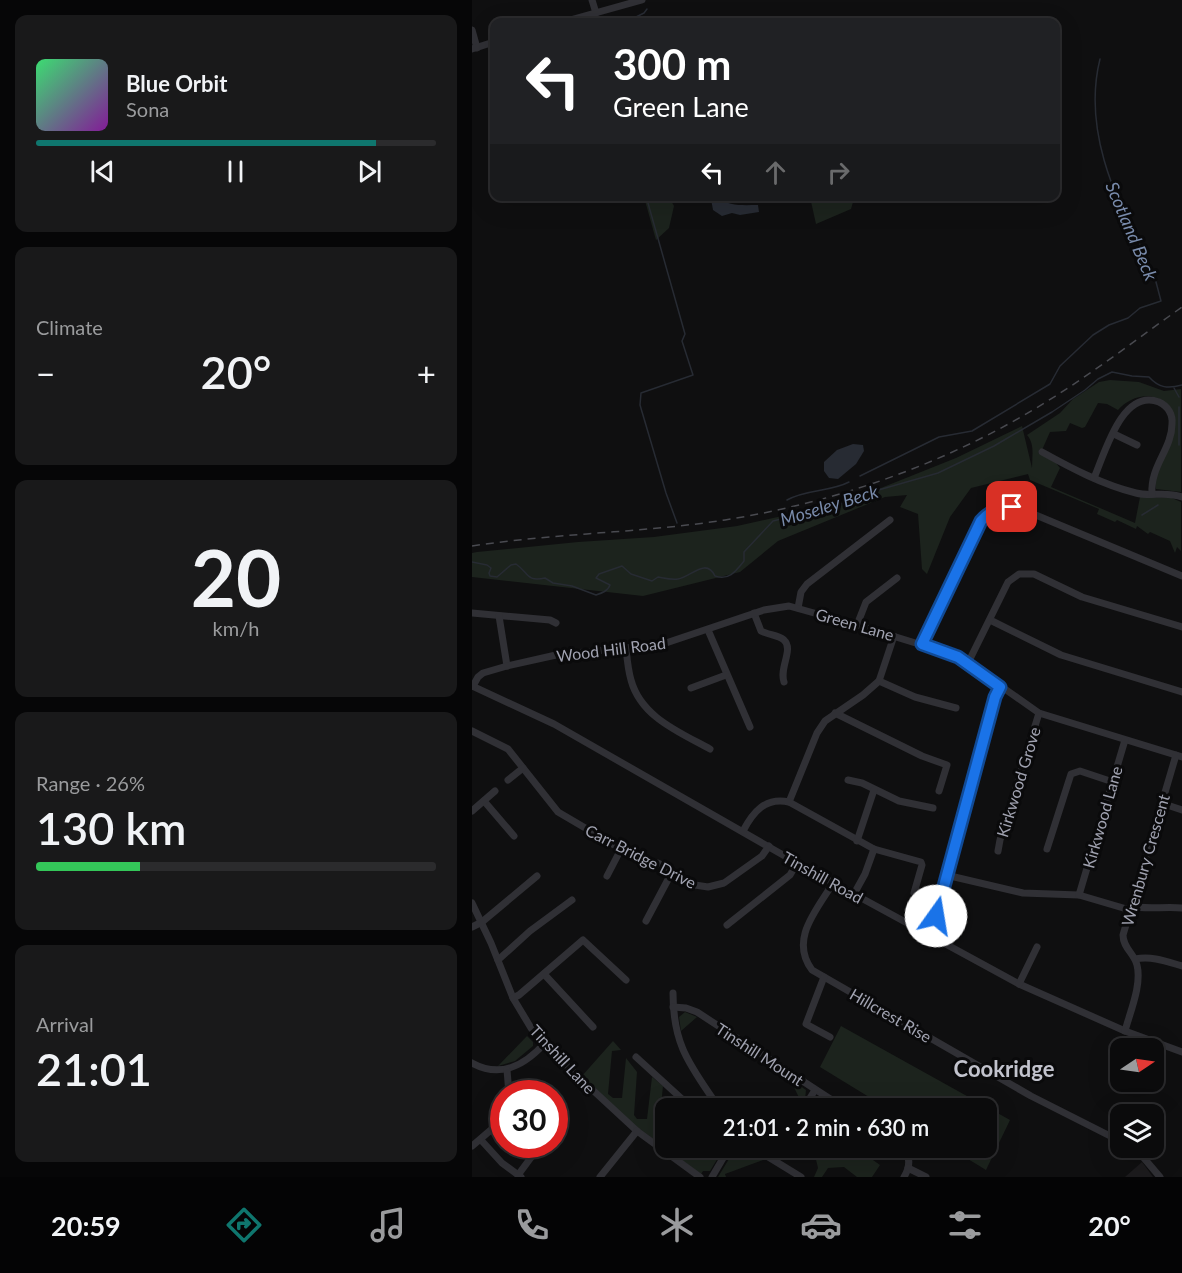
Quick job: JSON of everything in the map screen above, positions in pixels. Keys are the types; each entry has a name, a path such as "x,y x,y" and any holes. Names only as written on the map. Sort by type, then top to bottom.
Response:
{"street":[{"path":"592,0 596,13"},
{"path":"578,18 642,0"},
{"path":"472,30 474,48 490,43"},
{"path":"1094,478 1124,413 1137,403 1153,401 1167,408 1172,418 1172,430 1152,477 1152,494"},
{"path":"1114,434 1137,445"},
{"path":"1042,452 1094,478 1138,494 1176,494 1182,497"},
{"path":"922,644 981,521 988,513 996,509 1019,508 1182,576"},
{"path":"798,608 801,592 807,584 890,520"},
{"path":"968,663 1008,582 1013,577 1027,573 1034,574 1082,597 1182,627"},
{"path":"857,625 868,599 897,578"},
{"name":"Green Lane","path":"754,614 778,607 798,608 922,644 968,663 1039,713 1179,756"},
{"path":"472,613 550,620 556,623"},
{"path":"754,614 761,631 782,639 788,646 782,672 784,682"},
{"name":"Wood Hill Road","path":"472,686 483,673 508,666 556,655 663,644 754,614"},
{"path":"499,616 508,666"},
{"path":"990,620 1061,655 1182,692"},
{"path":"708,630 750,727"},
{"path":"789,802 817,733 835,713 864,695 879,681 894,636"},
{"path":"626,648 630,678 636,694 646,709 710,749"},
{"path":"691,688 726,675"},
{"path":"879,681 915,697 956,708"},
{"name":"Tinshill Road","path":"472,686 554,724 797,863 1019,984 1125,1031 1182,1052"},
{"path":"931,936 995,697 1000,687"},
{"path":"835,713 922,756 947,765 939,791"},
{"name":"Kirkwood Grove","path":"998,851 1039,713"},
{"name":"Carr Bridge Drive","path":"473,733 508,749 558,812 621,849 637,857 658,863 695,885 702,887 724,883 762,856 769,846"},
{"name":"Kirkwood Lane","path":"1079,895 1125,740"},
{"name":"Wrenbury Crescent","path":"1125,1031 1138,974 1135,959 1123,940 1130,908 1161,803 1179,756"},
{"path":"508,780 523,768"},
{"path":"1047,849 1071,774 1080,771 1113,782"},
{"path":"848,780 862,783 899,801 933,808"},
{"path":"857,841 874,790"},
{"path":"472,812 495,791"},
{"path":"484,801 505,829 514,836"},
{"path":"743,831 751,816 763,805 775,801 789,802 874,849 921,862 914,893"},
{"path":"1161,803 1182,810"},
{"path":"607,876 621,849"},
{"path":"854,894 865,874 874,849"},
{"path":"727,925 790,875 797,863"},
{"path":"646,921 672,872"},
{"path":"946,875 1023,893 1079,895 1130,908 1158,906 1182,908"},
{"path":"472,927 482,922 537,876"},
{"name":"Hillcrest Rise","path":"833,883 804,932 802,942 805,961 812,970 1031,1096 1110,1136"},
{"path":"498,960 530,931 572,900"},
{"name":"Tinshill Lane","path":"472,903 513,998 531,1028 601,1099 637,1131 700,1177"},
{"path":"513,998 583,940 626,980"},
{"path":"1019,984 1037,947"},
{"path":"1135,959 1158,958 1182,966"},
{"path":"544,974 593,1027"},
{"path":"824,976 806,1021 808,1026 830,1037"},
{"path":"673,993 676,1031 684,1054 713,1098"},
{"name":"Tinshill Mount","path":"673,1007 681,1006 693,1010 828,1098"},
{"path":"472,1063 480,1068 495,1071 507,1070 521,1064 545,1042"},
{"path":"636,1058 681,1098"},
{"path":"507,1070 508,1080"},
{"path":"810,1098 815,1090"},
{"path":"472,1146 490,1131"},
{"path":"600,1177 637,1131"},
{"path":"481,1140 502,1163 520,1176 532,1158"},
{"path":"712,1177 723,1158"},
{"path":"770,1158 801,1177"},
{"path":"904,1177 908,1168 908,1158"},
{"path":"1143,1158 1160,1177"},
{"path":"908,1168 925,1177"}],"shaded area":[{"path":"645,201 671,201 674,206 669,228 656,240"},
{"path":"711,201 724,201 732,204 758,205 759,212 740,215 732,213 722,216 713,210"},
{"path":"811,201 853,201 851,209 816,224"},
{"path":"1110,380 1139,382 1164,391 1181,389 1181,492 1156,489 1155,479 1172,438 1166,403 1147,396 1128,401 1118,410 1107,404 1098,403 1085,427 1070,423 1066,431 1050,432 1042,450 1040,449 1038,453 1056,463 1060,468 1051,487 1135,523 1140,497 1172,498 1181,502 1181,551 1177,547 1175,553 1170,541 1150,532 1148,534 1137,526 1136,529 1097,514 1099,509 1030,480 1028,474 971,488 950,517 927,574 922,569 918,514 900,507 907,495 885,497 778,541 740,572 643,596 472,577 472,553 477,552 654,537 737,526 827,506 881,488 956,458 1022,426 1032,468 1032,446 1027,435 1060,413 1073,399 1099,382"},
{"path":"853,444 863,445 864,451 856,464 838,479 829,478 824,471 824,462 837,450"},
{"path":"685,1012 697,1017 681,1031 679,1017"},
{"path":"841,1026 970,1098 871,1098 820,1067"},
{"path":"527,1036 533,1042 533,1046 515,1061 498,1066"},
{"path":"613,1041 621,1050 612,1051 608,1094 613,1098 622,1098 626,1058 637,1072 634,1115 637,1119 647,1119 652,1077 663,1086 662,1098 655,1098 655,1140 633,1124 582,1076"},
{"path":"790,1079 806,1090 805,1098 799,1098"},
{"path":"997,1113 1010,1120 997,1147"},
{"path":"679,1158 718,1158 710,1171 703,1171 701,1174"},
{"path":"730,1158 763,1160 725,1174 726,1177 718,1177"},
{"path":"816,1158 870,1158 880,1165 872,1177 857,1177 844,1167 828,1168 822,1177 814,1177 818,1168"},
{"path":"966,1158 992,1158 986,1170"},
{"path":"1142,1162 1153,1177 1125,1177"}],"waterway":[{"path":"634,18 647,9"},
{"name":"Scotland Beck","path":"860,476 939,437 972,431 1050,384 1060,366 1093,335 1109,325 1128,318 1140,308 1161,301 1156,282 1145,263 1145,254 1122,209 1104,160 1095,110 1100,59"},
{"path":"647,201 685,334 682,341 693,375 641,393 640,405 677,523"},
{"name":"Moseley Beck","path":"472,562 487,565 491,568 490,576 497,577 511,565 516,564 531,578 545,578 553,583 572,586 596,595 603,593 610,585 596,578 599,574 622,566 631,574 652,581 658,577 683,578 703,568 707,568 715,576 724,577 732,574 738,568 744,561 744,552 773,521 866,497 875,491 938,473 994,446 1052,412 1098,379 1112,372 1149,377 1164,387 1182,385"},
{"path":"1174,388 1179,397"},
{"path":"1179,407 1179,445"},
{"name":"Scotland Beck","path":"787,500 794,496 849,482"},
{"path":"1142,515 1158,505"}],"railway":[{"path":"472,546 725,520 800,505 873,483 944,456 1012,422 1077,382 1182,307"}],"district":[{"name":"Cookridge","path":"1004,1068"}],"route":[{"path":"936,916 995,697 1000,687 958,657 922,644 981,521 988,513 996,509 1012,507"}]}
